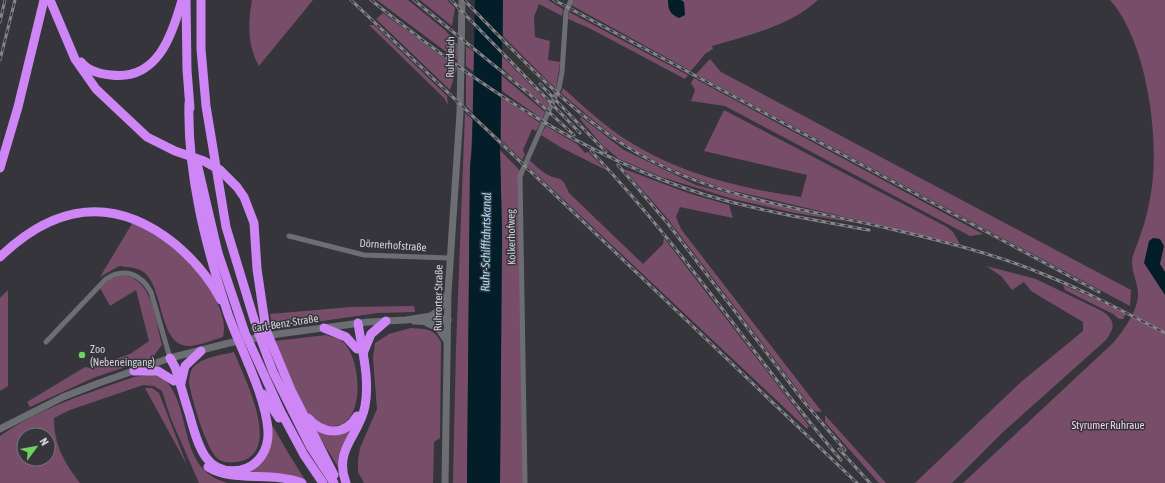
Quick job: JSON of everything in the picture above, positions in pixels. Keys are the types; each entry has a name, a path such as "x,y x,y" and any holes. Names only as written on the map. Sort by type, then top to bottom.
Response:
{"highway":[{"path":"0,154 16,97 39,0"},
{"path":"0,168 18,107 44,0"},
{"path":"50,0 67,39 104,97 143,132 175,153 187,155 204,161 230,179 244,198 254,223 257,269 266,330"},
{"path":"86,71 123,76 132,75 146,68 162,51 172,35 182,0"},
{"path":"186,0 186,42 189,103 195,151 206,208 232,296 245,333 281,412 304,455 323,483"},
{"path":"201,0 201,49 206,106 226,227 239,265 257,329 273,372 310,446 336,483"},
{"path":"134,371 158,371 177,384 197,442 204,456 211,464 220,469 230,471 245,469 259,461 265,451 268,439 267,424 263,405 228,314 198,198 188,124 189,103"},
{"path":"0,257 31,231 56,220 92,212 118,213 147,224 183,251 212,286 228,314"},
{"path":"239,265 301,409 336,483"},
{"path":"363,357 365,346 371,334 386,321"},
{"path":"301,409 315,426 326,431 337,431 351,424 358,415 361,401 361,375 355,324"},
{"path":"346,483 342,471 342,459 345,449 363,414 365,405 363,357 355,324"},
{"path":"324,328 346,337 357,349"},
{"path":"177,384 185,366 201,351"},
{"path":"170,358 175,367 177,384 194,447 201,460 210,470 228,479 281,478 302,483"},
{"path":"250,370 294,444 304,455"}],"main road":[{"name":"Ruhrdeich","path":"460,114 462,0"},
{"name":"Ruhrorter Straße","path":"445,483 449,258 460,114"},
{"path":"432,316 439,310 448,293"},
{"name":"Carl-Benz-Straße","path":"0,429 63,397 170,358 229,343 278,334 355,324 406,320 432,316 448,320"},
{"name":"Carl-Benz-Straße","path":"406,320 423,322 448,320"},
{"path":"423,322 438,328 448,342"}],"street":[{"name":"Kolkerhofweg","path":"525,483 520,176 521,169 559,88 562,72 566,12 571,0"},
{"name":"Dörnerhofstraße","path":"288,236 364,255 449,258"},
{"path":"46,342 106,279 113,274 129,273 140,277 146,283 151,292 170,358"}],"green space":[{"path":"252,0 313,0 259,66 250,42 249,25"},
{"path":"377,0 408,0 446,31 458,45 457,60"},
{"path":"420,0 447,0 455,8 452,26"},
{"path":"503,0 548,0 563,9 562,16 539,4 534,17 535,37 550,41 548,60 560,62 556,89 503,36"},
{"path":"574,0 818,0 794,17 781,24 754,34 712,46 713,49 705,54 691,71 571,5"},
{"name":"Styrumer Ruhraue","path":"1110,0 1165,0 1165,483 963,483 1113,343 1126,326 1138,299 1137,284 1132,262 1146,217 1152,186 1154,164 1151,114 1141,62 1133,38 1122,17"},
{"path":"569,12 688,75 685,79 589,28 568,19"},
{"path":"383,13 457,68 450,90 376,19"},
{"path":"369,25 374,25 447,96 448,105 444,98"},
{"path":"466,46 474,52 474,72 466,66"},
{"path":"502,56 549,104 547,108 502,68"},
{"path":"710,59 721,72 1131,290 1130,306 696,74"},
{"path":"466,73 474,79 473,113 466,106"},
{"path":"501,75 545,112 542,119 502,91"},
{"path":"694,78 983,234 970,236 725,106 691,101 695,90 691,83"},
{"path":"563,88 619,135 661,159 684,169 730,183 754,189 801,197 807,175 704,151 724,110 947,227 953,232 960,244 726,189 692,177 666,166 619,140 561,93"},
{"path":"501,97 540,123 536,131 532,129 523,150 525,155 522,160 501,140"},
{"path":"465,113 473,120 470,168 467,483 453,483 456,348"},
{"path":"581,117 624,150 696,185 790,209 855,223 790,212 733,199 661,177 619,159 602,145 580,119"},
{"path":"546,126 577,144 585,153 588,152 606,170 560,147 541,135"},
{"path":"500,150 524,175 521,178 527,483 500,483 502,233"},
{"path":"529,160 546,174 562,180 569,193 643,264 663,244 664,238 809,426 807,429 527,165"},
{"path":"624,169 688,193 729,205 733,218 680,207 676,217 681,229 822,412 814,411 667,218"},
{"path":"133,222 170,245 199,274 216,299 221,312 224,325 223,337 203,344 190,346 179,344 166,326 154,287 148,277 140,270 119,266 100,277"},
{"path":"986,266 1036,279 1102,311 1112,321 1112,328 1106,340 1002,433 952,483 915,483 1021,382 1083,331 1083,322 1031,291 1024,282 1012,290 1001,276"},
{"path":"121,275 132,278 140,283 146,291 151,301 162,345 152,358 93,378 30,407 27,402 85,367 90,368 130,354 149,341 136,290 110,306 100,288 110,279"},
{"path":"1063,285 1126,314 1123,319 1119,319 1113,314 1065,290"},
{"path":"8,290 8,386 0,391 0,298"},
{"path":"414,306 415,312 378,313 273,328 270,314 350,307"},
{"path":"411,328 429,330 438,337 441,342 440,438 434,442 433,483 364,483 358,472 358,460 360,448 377,409 373,358 375,343 389,334"},
{"path":"326,335 343,342 349,350 354,362 358,390 356,404 351,416 343,424 331,426 317,421 305,410 295,392 275,341"},
{"path":"234,352 251,392 256,409 259,425 259,440 255,452 245,460 238,462 224,462 213,454 204,435 196,412 189,383 192,369 200,362 212,357"},
{"path":"159,375 169,385 176,397 181,410 188,439 193,453 200,465 210,475 227,483 199,483 171,419 162,391 154,386 143,385 70,410 54,418 54,427 16,427 16,467 56,467 56,437 61,453 69,468 80,483 0,483 0,436 31,417 82,395 134,377"},
{"path":"145,388 152,388 159,393 187,465"},
{"path":"825,415 886,483 879,483 825,422"},
{"path":"270,421 307,483 293,477 250,476 249,471 261,464"},
{"path":"356,422 340,457 338,467 314,428 325,433"}],"water":[{"name":"Ruhr-Schifffahrtskanal","path":"475,0 503,0 500,150 502,233 500,483 467,483 470,168 472,149"},
{"path":"668,0 681,0 684,2 685,15 679,18 673,15 668,6"},
{"path":"1153,238 1160,239 1164,246 1160,264 1165,272 1165,295 1144,263 1149,241"}],"pier":[{"path":"471,112 503,142 502,147 471,117"}],"railway":[{"path":"0,22 5,0"},
{"path":"0,60 15,0"},
{"path":"351,0 857,483"},
{"path":"371,0 449,59 530,114 572,138 616,160 660,179 726,201 787,215 869,230"},
{"path":"414,0 527,92 574,135"},
{"path":"451,0 580,133"},
{"path":"464,0 530,67 576,110 627,147 654,162 682,175 740,195 930,238 1006,260 1074,287 1165,333"},
{"path":"554,0 1099,292"},
{"path":"540,84 606,152"},
{"path":"591,151 625,188 688,264 809,422 841,460"},
{"path":"618,165 669,225 805,403 845,450"},
{"path":"839,449 870,483"}],"place":[{"name":"Zoo (Nebeneingang)","path":"82,355"}]}
